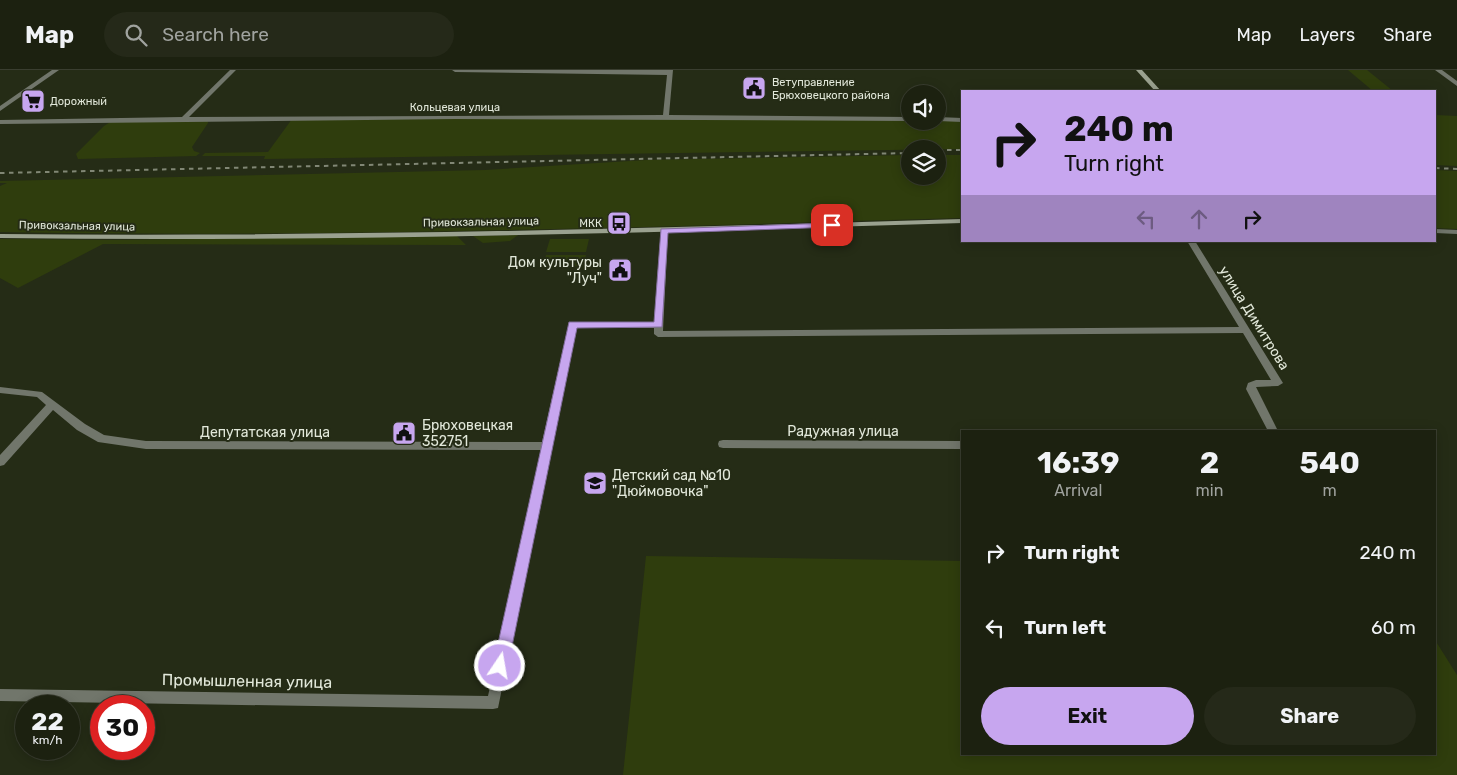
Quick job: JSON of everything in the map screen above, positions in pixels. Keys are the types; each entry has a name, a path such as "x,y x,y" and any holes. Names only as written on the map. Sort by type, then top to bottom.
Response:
{"main road":[{"path":"1139,70 1157,90"},
{"name":"Привокзальная улица","path":"0,236 179,238 664,230 961,221"}],"street":[{"path":"0,109 56,70"},
{"path":"184,118 233,70"},
{"path":"455,70 670,71 666,117"},
{"path":"1438,70 1457,84"},
{"name":"Кольцевая улица","path":"0,122 184,118 666,117 901,119"},
{"path":"946,119 961,120"},
{"path":"664,230 658,334 1246,330"},
{"path":"1436,231 1457,232"},
{"name":"улица Димитрова","path":"1192,242 1278,383 1256,383 1251,385 1251,389 1273,430"},
{"path":"547,446 572,325 658,325"},
{"name":"Депутатская улица","path":"0,390 39,394 94,436 109,441 146,445 547,446"},
{"path":"0,462 52,405"},
{"name":"Радужная улица","path":"724,444 961,445"},
{"name":"Промышленная улица","path":"0,696 493,703 547,446"}],"green space":[{"path":"1348,70 1367,70 1392,90 1372,90"},
{"path":"1436,115 1457,116 1457,166 1436,165"},
{"path":"666,118 901,120 901,130 946,130 946,121 961,121 961,149 946,149 946,140 901,140 901,150 264,159 265,156 202,156 205,153 268,152 292,119"},
{"path":"112,121 208,121 208,123 192,147 194,151 200,153 196,156 78,159 76,154 104,126"},
{"path":"901,155 901,185 946,185 946,155 961,155 961,218 361,233 0,232 0,186 7,183 0,183 0,181 485,170 646,160"},
{"path":"1436,170 1457,171 1457,229 1436,228"},
{"path":"518,235 510,241 483,243 473,236"},
{"path":"457,236 466,245 103,244 18,288 0,278 0,239 111,240"},
{"path":"550,239 589,239 586,252 546,252"},
{"path":"546,255 586,255 583,266 543,266"},
{"path":"646,556 961,561 961,755 1436,755 1436,642 1457,675 1457,775 623,775"}],"railway":[{"path":"946,150 961,150"},
{"path":"0,173 901,153"},
{"path":"1436,168 1457,169"}],"place":[{"name":"Ветуправление Брюховецкого района","path":"754,88"},
{"name":"Дорожный","path":"33,101"},
{"name":"МКК","path":"619,223"},
{"name":"Дом культуры \"Луч\"","path":"620,270"},
{"name":"Брюховецкая 352751","path":"404,433"},
{"name":"Детский сад №10 \"Дюймовочка\"","path":"595,483"}],"route":[{"path":"500,666 572,325 658,325 664,230 832,225"}]}
